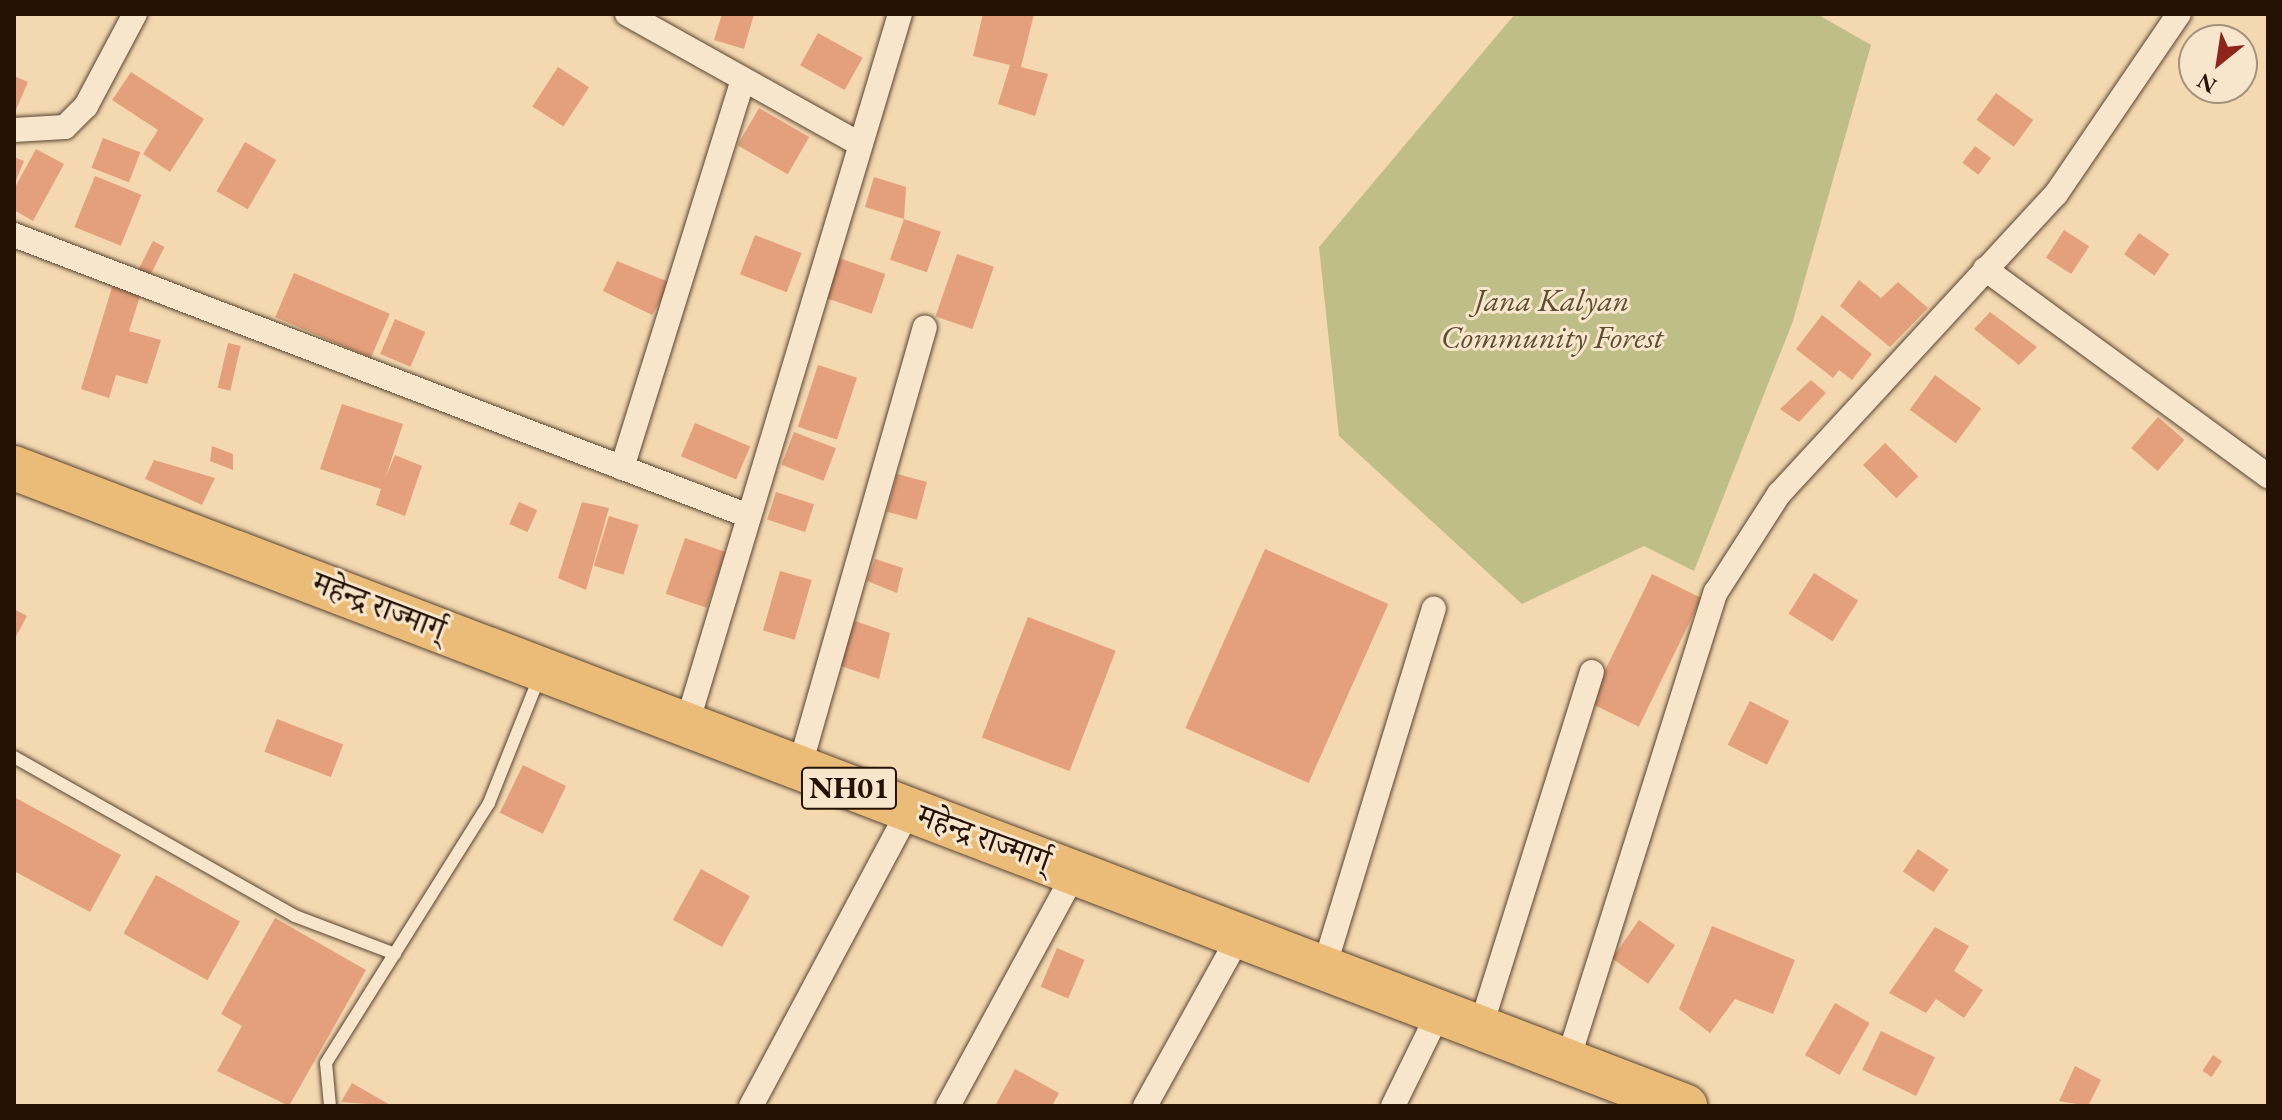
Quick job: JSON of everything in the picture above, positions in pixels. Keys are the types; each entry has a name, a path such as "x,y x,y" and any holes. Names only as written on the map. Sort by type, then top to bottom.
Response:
{"highway":[{"name":"महेन्द्र राज्मार्ग्","path":"14,468 542,668 686,727 1075,872 1323,971 1568,1060 1626,1095 1685,1106"}],"street":[{"path":"14,130 65,127 86,106 135,14"},
{"path":"627,14 860,144"},
{"path":"686,727 746,515 900,14"},
{"path":"1568,1060 1716,592 1779,494 2056,194 2179,14"},
{"path":"622,468 743,79"},
{"path":"14,235 746,515"},
{"path":"1985,269 2268,476"},
{"path":"799,769 925,328"},
{"path":"1323,971 1434,609"},
{"path":"1480,1029 1592,672"},
{"path":"751,1106 909,810"},
{"path":"948,1106 1075,872"},
{"path":"1145,1106 1238,938"},
{"path":"1393,1106 1438,1014"}],"lane":[{"path":"330,1106 326,1063 489,803 542,668"},
{"path":"14,757 295,916 395,954"}],"green space":[{"name":"Jana Kalyan Community Forest","path":"1515,14 1817,14 1871,45 1793,321 1694,571 1644,546 1522,604 1339,436 1319,247"}],"building":[{"path":"722,14 754,14 744,49 714,40"},
{"path":"983,14 1034,14 1021,67 1048,74 1035,116 998,104 1010,65 973,56"},
{"path":"818,33 863,58 845,90 800,65"},
{"path":"558,67 589,87 563,127 532,106"},
{"path":"131,72 204,119 170,172 143,154 158,130 112,100"},
{"path":"14,76 28,82 14,114"},
{"path":"1996,93 2033,120 2014,147 1977,120"},
{"path":"759,108 809,137 788,174 738,145"},
{"path":"103,138 140,152 129,182 92,168"},
{"path":"245,142 276,160 248,209 216,191"},
{"path":"1975,146 1991,158 1978,175 1962,163"},
{"path":"36,149 64,164 33,221 14,210 14,189"},
{"path":"14,157 24,161 14,185"},
{"path":"95,176 141,195 121,246 74,227"},
{"path":"874,177 906,187 904,219 865,207"},
{"path":"904,219 941,232 927,272 890,260"},
{"path":"2064,230 2089,246 2071,274 2046,258"},
{"path":"2139,233 2169,254 2154,276 2124,254"},
{"path":"755,235 802,253 787,292 740,274"},
{"path":"153,241 165,247 148,279 137,273"},
{"path":"957,254 994,267 972,329 936,316"},
{"path":"839,258 885,274 872,314 825,298"},
{"path":"617,261 671,283 652,315 603,291"},
{"path":"294,273 390,314 371,358 275,317"},
{"path":"1859,280 1881,298 1898,282 1928,308 1890,347 1840,306"},
{"path":"113,284 141,293 129,331 161,340 147,384 116,375 109,398 81,389"},
{"path":"1990,312 2037,347 2019,365 1974,329"},
{"path":"1822,315 1872,354 1852,380 1839,370 1833,378 1796,349"},
{"path":"395,319 425,332 411,367 380,354"},
{"path":"228,343 241,346 230,391 218,388"},
{"path":"818,365 857,378 837,439 798,427"},
{"path":"1935,375 1981,409 1956,443 1910,410"},
{"path":"1811,380 1826,393 1799,422 1780,409"},
{"path":"342,404 403,424 386,476 395,455 422,466 405,516 376,505 381,489 320,469"},
{"path":"2158,417 2184,440 2158,471 2131,448"},
{"path":"695,423 750,446 736,480 681,456"},
{"path":"794,432 836,448 823,481 781,465"},
{"path":"1885,443 1918,476 1896,498 1863,465"},
{"path":"212,446 233,454 233,470 210,461"},
{"path":"154,460 215,478 202,505 145,479"},
{"path":"897,474 927,482 917,520 887,512"},
{"path":"776,492 814,504 805,532 767,520"},
{"path":"519,502 537,510 528,532 509,524"},
{"path":"582,502 609,508 586,590 558,578"},
{"path":"609,516 639,525 623,575 594,566"},
{"path":"685,538 726,552 706,608 666,594"},
{"path":"1265,549 1388,604 1309,783 1185,728"},
{"path":"875,559 903,568 897,593 867,581"},
{"path":"780,571 812,580 795,640 763,631"},
{"path":"1814,573 1858,601 1833,641 1789,614"},
{"path":"1652,574 1701,598 1639,727 1589,703"},
{"path":"14,609 27,616 14,640"},
{"path":"1028,617 1116,651 1070,771 982,737"},
{"path":"855,621 890,633 879,679 838,665"},
{"path":"1750,701 1789,721 1767,765 1728,745"},
{"path":"277,719 343,744 331,777 264,752"},
{"path":"523,765 566,786 543,834 500,813"},
{"path":"14,797 121,855 90,912 14,871"},
{"path":"1918,849 1949,870 1934,892 1903,871"},
{"path":"701,869 750,896 722,947 673,920"},
{"path":"156,875 240,922 207,980 124,934"},
{"path":"275,918 366,970 289,1106 217,1071 242,1026 221,1014"},
{"path":"1639,920 1675,945 1648,984 1612,959"},
{"path":"1712,926 1795,960 1773,1014 1735,999 1710,1033 1679,1009"},
{"path":"1935,927 1969,946 1954,971 1983,990 1964,1018 1936,999 1926,1013 1889,993"},
{"path":"1057,948 1085,960 1068,998 1041,987"},
{"path":"1835,1003 1870,1023 1840,1075 1805,1055"},
{"path":"1881,1031 1935,1057 1916,1096 1862,1070"},
{"path":"2213,1055 2222,1061 2211,1077 2202,1071"},
{"path":"2075,1066 2101,1080 2088,1106 2059,1101"},
{"path":"1015,1069 1059,1093 1052,1106 995,1106"},
{"path":"352,1083 392,1106 341,1102"}]}
